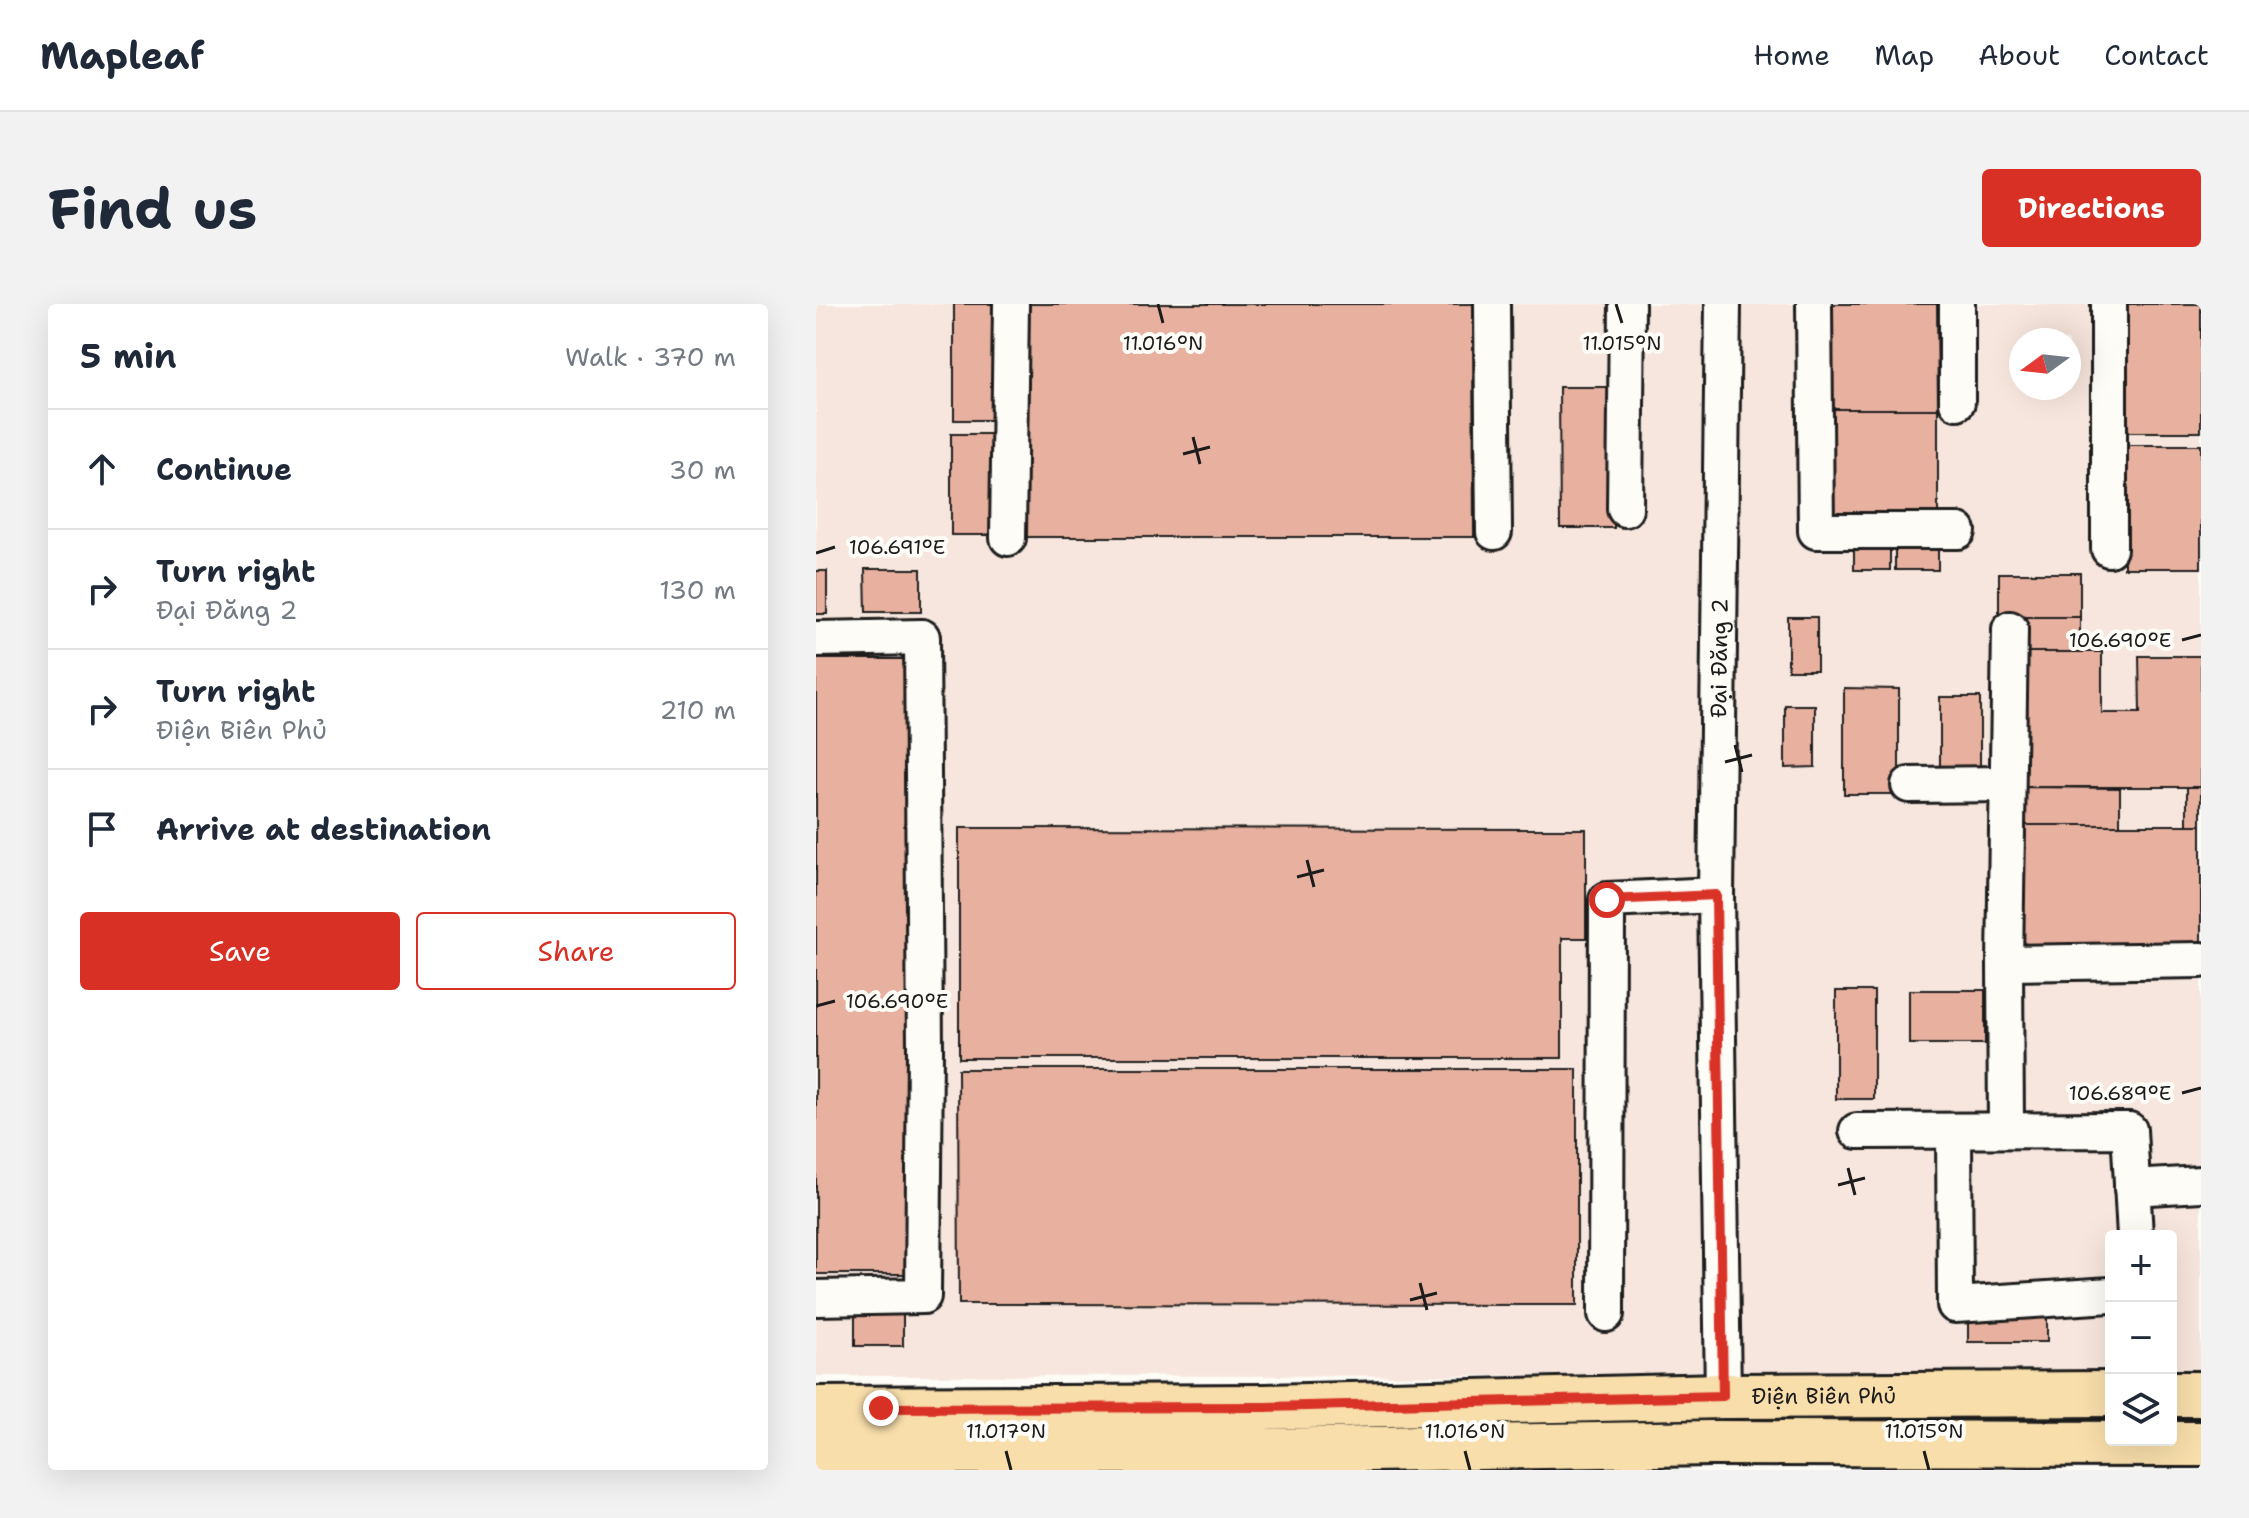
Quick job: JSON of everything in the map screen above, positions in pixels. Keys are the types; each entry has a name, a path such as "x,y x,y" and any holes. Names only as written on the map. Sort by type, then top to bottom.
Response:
{"main road":[{"name":"Điện Biên Phủ","path":"816,1409 1265,1407 1723,1396 2105,1394"},
{"path":"2177,1394 2201,1394"},
{"path":"816,1451 1260,1451 1711,1443 2201,1444"}],"street":[{"path":"1008,538 1011,304"},
{"path":"1492,304 1494,532"},
{"path":"1625,509 1628,304"},
{"name":"Đại Đăng 2","path":"1723,304 1716,895 1723,1396"},
{"path":"1814,304 1816,531 1958,531"},
{"path":"1957,304 1957,402"},
{"path":"2109,304 2109,549"},
{"path":"2006,1130 2010,629"},
{"path":"816,639 922,637 925,1049 923,1296 816,1298"},
{"path":"1909,785 2007,784"},
{"path":"1606,1314 1607,900 1716,895"},
{"path":"2005,963 2201,960"},
{"path":"1857,1131 2129,1130 2135,1230"},
{"path":"1954,1131 1955,1305 2105,1295"},
{"path":"2132,1188 2201,1184"},
{"path":"1260,1451 1265,1407"}],"shaded area":[{"path":"816,304 2201,304 2201,1375 2177,1375 2177,1230 2105,1230 2105,1375 816,1376"}],"building":[{"path":"954,304 1002,304 1002,420 954,420"},
{"path":"1022,304 1473,304 1474,537 1023,537"},
{"path":"1829,304 1937,304 1938,409 1829,409"},
{"path":"2126,304 2201,304 2201,432 2127,432"},
{"path":"1559,387 1613,387 1614,528 1560,528"},
{"path":"1829,409 1938,409 1938,521 1830,521"},
{"path":"951,434 999,434 999,535 951,535"},
{"path":"2124,445 2201,445 2201,568 2124,568"},
{"path":"1938,545 1938,570 1895,570 1895,546"},
{"path":"1854,547 1890,547 1890,570 1854,570"},
{"path":"865,569 921,569 921,612 866,612"},
{"path":"816,571 827,571 827,614 816,614"},
{"path":"1999,573 2080,573 2080,617 1999,617"},
{"path":"1788,617 1817,617 1817,670 1788,670"},
{"path":"2022,617 2080,617 2080,652 2022,652"},
{"path":"2022,652 2102,652 2102,713 2140,713 2139,656 2201,656 2201,787 2023,787"},
{"path":"816,659 905,659 907,1274 816,1274"},
{"path":"1844,688 1899,689 1899,794 1844,794"},
{"path":"1940,697 1980,697 1980,776 1940,776"},
{"path":"1785,705 1815,705 1815,767 1785,768"},
{"path":"2023,787 2120,788 2120,825 2023,825"},
{"path":"2187,787 2201,787 2201,825 2187,825"},
{"path":"2023,825 2201,825 2201,945 2023,945"},
{"path":"959,828 1586,829 1586,938 1562,938 1562,1058 959,1058"},
{"path":"1909,990 1985,990 1985,1044 1909,1044"},
{"path":"1836,991 1874,991 1874,1099 1836,1099"},
{"path":"958,1069 1577,1069 1577,1305 959,1304"},
{"path":"855,1313 903,1314 903,1346 855,1346"},
{"path":"1968,1316 2047,1316 2047,1342 1968,1342"}],"route":[{"path":"881,1408 1265,1407 1723,1396 1716,895 1607,900"}]}
